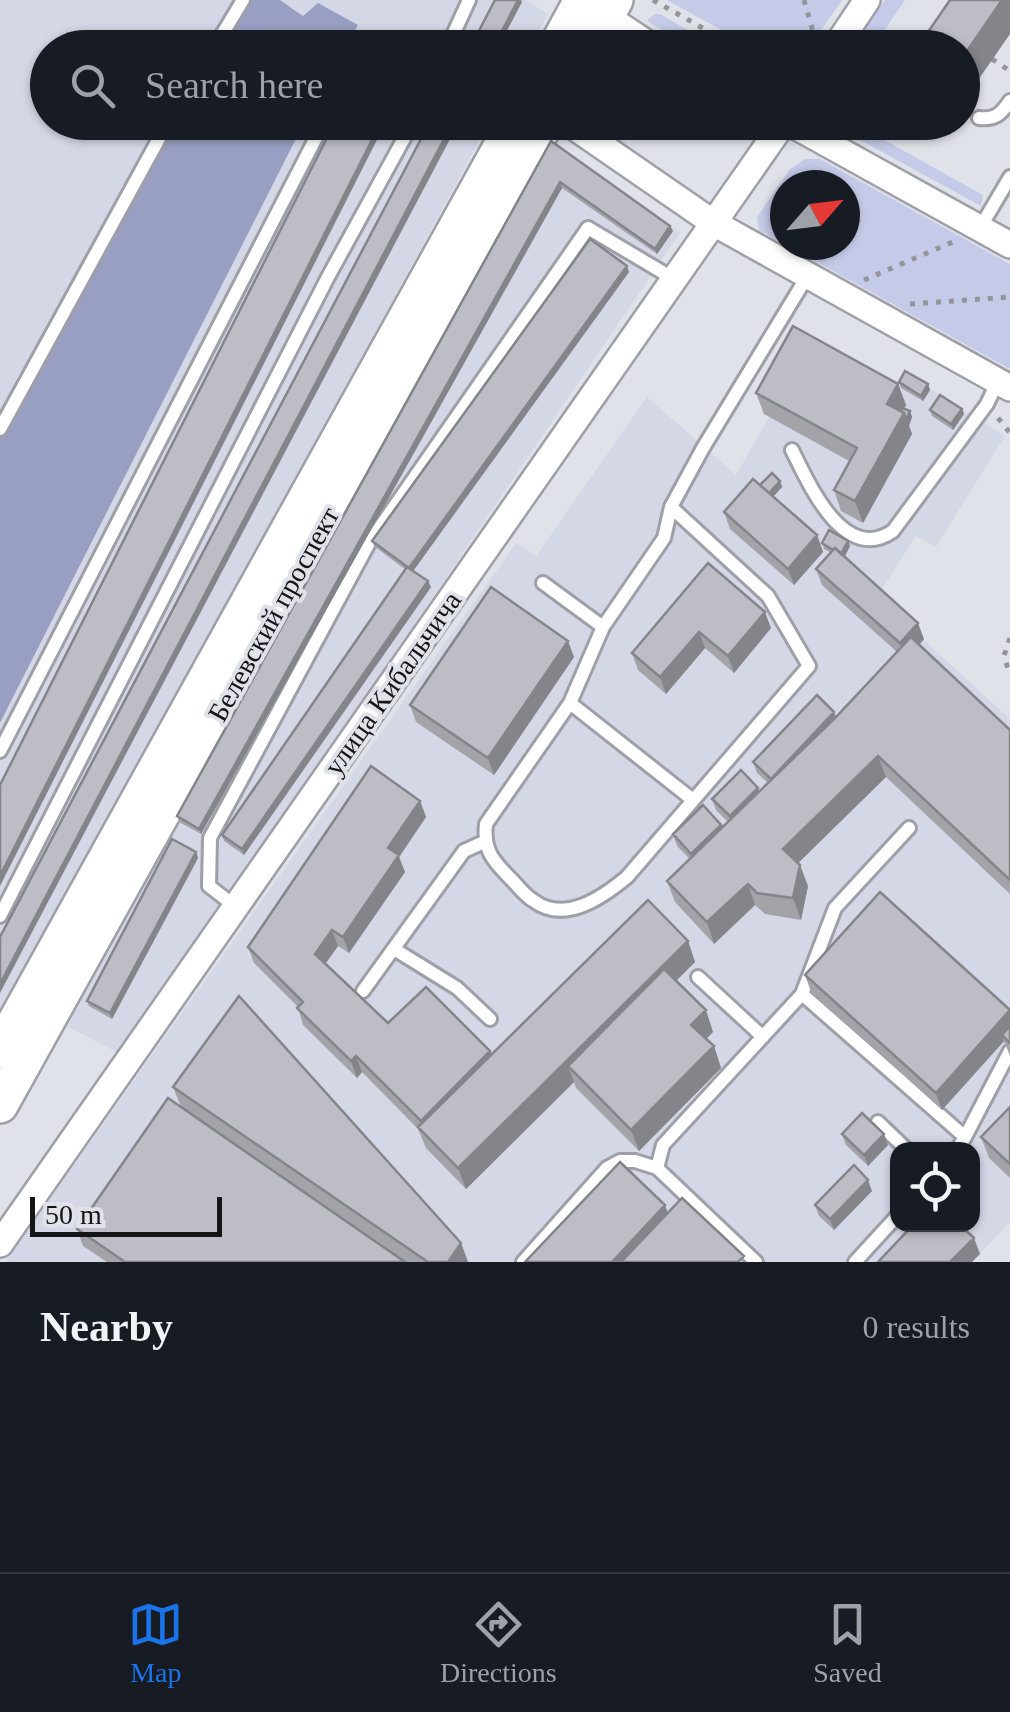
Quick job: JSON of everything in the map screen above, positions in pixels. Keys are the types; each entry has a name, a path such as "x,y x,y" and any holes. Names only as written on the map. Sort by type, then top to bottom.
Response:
{"street":[{"path":"847,30 867,0"},
{"path":"570,30 592,3"},
{"path":"590,30 592,3"},
{"path":"592,3 629,30"},
{"name":"Белевский проспект","path":"0,1050 505,140"},
{"name":"Белевский проспект","path":"0,1105 536,140"},
{"path":"593,140 712,222 1004,384"},
{"name":"улица Кибальчича","path":"0,1244 773,140"},
{"path":"819,140 1010,245"}],"lane":[{"path":"225,30 243,0"},
{"path":"455,30 469,0"},
{"path":"980,118 990,120 1001,114 1010,101"},
{"path":"0,428 158,140"},
{"path":"0,751 315,140"},
{"path":"0,916 318,294 403,140"},
{"path":"980,228 1010,177"},
{"path":"236,906 209,886 210,838 369,544 555,275 588,228 674,279"},
{"path":"671,506 768,596 808,666 627,877 606,895 582,906 558,910 535,903 492,860 484,842 486,824 570,703 603,627 664,538 671,506 808,275"},
{"path":"792,450 819,506 833,520 868,540 882,539 894,531 1004,384"},
{"path":"542,583 603,627"},
{"path":"570,703 693,800"},
{"path":"658,1168 663,1145 802,994 836,908 910,828"},
{"path":"363,991 464,851 484,842"},
{"path":"394,949 457,988 490,1019"},
{"path":"698,977 763,1037"},
{"path":"802,994 965,1137"},
{"path":"962,1142 1010,1051"},
{"path":"878,1122 899,1142"},
{"path":"523,1262 607,1168 620,1161 634,1160 658,1168 756,1262"},
{"path":"854,1262 890,1224"}],"path":[{"path":"653,0 706,30"},
{"path":"805,1 813,30"},
{"path":"992,59 1010,72"},
{"path":"838,292 980,228"},
{"path":"1010,638 1004,656 1010,675"}],"shaded area":[{"path":"0,0 249,0 230,30 30,30 30,140 163,140 0,438"},
{"path":"249,0 280,0 303,16 318,3 358,25 355,30 230,30"},
{"path":"280,0 526,0 548,14 539,30 356,30 358,26 303,16"},
{"path":"667,0 842,0 821,30 721,30"},
{"path":"885,0 905,0 885,30 864,30"},
{"path":"660,14 688,30 663,30 647,20"},
{"path":"163,140 295,140 0,723 0,438"},
{"path":"295,140 480,140 0,1023 0,723"},
{"path":"860,140 884,140 983,195 981,206"},
{"path":"554,143 680,233 122,1055 63,1024"},
{"path":"805,159 820,159 840,170 789,170"},
{"path":"860,181 1010,264 1010,369 813,260 860,260"},
{"path":"770,198 770,236 759,230 757,217"},
{"path":"907,374 1005,436 936,547 916,536 877,597 1010,719 1010,1222 972,1262 5,1262 516,543 536,556 647,397 736,475 769,417 892,398"}],"building":[{"path":"495,0 518,0 502,30 479,30"},
{"path":"950,0 1002,0 980,32 929,30"},
{"path":"326,140 372,140 0,876 0,785"},
{"path":"421,140 444,140 0,984 0,937"},
{"path":"551,141 670,226 655,249 560,182 199,829 177,816"},
{"path":"590,239 627,266 409,568 372,541"},
{"path":"793,326 898,384 887,404 904,413 855,501 834,490 857,448 756,393"},
{"path":"905,371 928,384 921,396 899,382"},
{"path":"940,395 962,409 951,424 930,410"},
{"path":"772,473 780,481 769,493 760,485"},
{"path":"753,479 817,535 788,569 724,512"},
{"path":"829,530 848,541 841,554 822,543"},
{"path":"835,548 918,623 900,643 816,569"},
{"path":"708,563 765,612 728,656 699,632 660,677 632,653"},
{"path":"407,567 428,581 242,849 222,835"},
{"path":"491,587 568,641 488,758 410,705"},
{"path":"911,637 1010,730 1010,880 878,756 783,849 800,865 793,898 757,893 748,884 707,922 667,881 836,717"},
{"path":"817,695 834,712 771,779 753,762"},
{"path":"371,766 420,801 388,848 399,855 343,937 332,930 315,954 388,1023 426,987 490,1051 421,1121 356,1056 351,1061 297,1008 303,1002 248,947"},
{"path":"741,770 758,788 730,816 712,799"},
{"path":"703,805 721,825 691,854 673,834"},
{"path":"172,839 196,852 110,1013 87,1001"},
{"path":"880,892 1010,1010 936,1093 805,975"},
{"path":"648,900 688,941 458,1168 418,1127"},
{"path":"664,969 706,1010 691,1025 714,1046 631,1130 568,1066"},
{"path":"239,996 461,1243 448,1262 428,1262 173,1087"},
{"path":"1010,1026 1010,1043 1002,1035"},
{"path":"168,1098 405,1262 125,1262 77,1229"},
{"path":"1010,1107 1010,1164 981,1137"},
{"path":"862,1113 884,1134 864,1155 842,1134"},
{"path":"620,1162 665,1205 612,1262 525,1262"},
{"path":"854,1165 868,1180 830,1219 815,1205"},
{"path":"682,1198 744,1256 738,1262 621,1262"},
{"path":"906,1232 968,1232 974,1238 950,1262 878,1262"}]}
